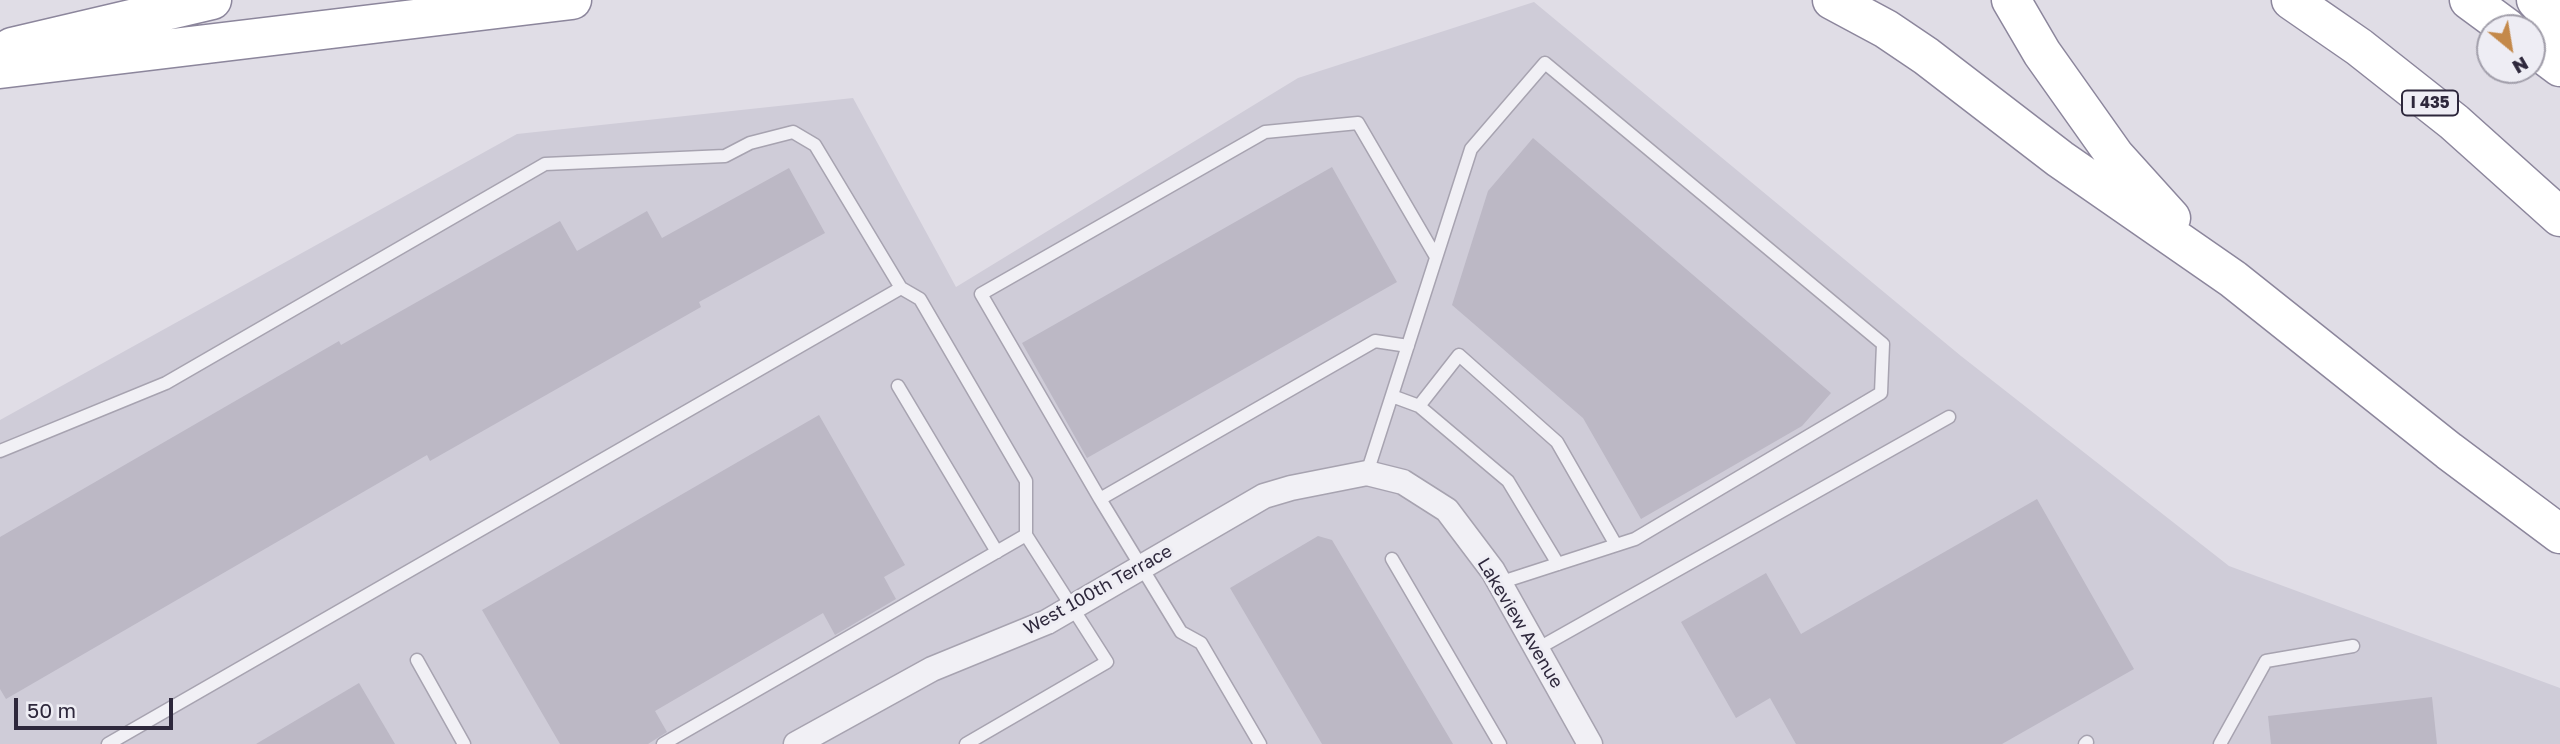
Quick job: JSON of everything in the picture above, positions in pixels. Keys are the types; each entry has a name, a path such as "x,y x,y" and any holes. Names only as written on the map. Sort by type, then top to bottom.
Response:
{"highway":[{"path":"0,50 212,0"},
{"path":"0,69 572,0"},
{"path":"1832,0 1886,29 1926,56 2060,159 2233,279 2449,451 2560,534"},
{"path":"2011,0 2042,54 2115,156 2171,218 2233,279"},
{"name":"I 435","path":"2291,0 2359,47 2454,122 2560,217"},
{"path":"2469,0 2488,14"},
{"path":"2536,0 2560,26"}],"street":[{"name":"West 100th Terrace","path":"796,744 932,669 1030,630 1074,607 1264,496 1367,473"},
{"name":"Lakeview Avenue","path":"1367,473 1403,482 1447,510 1499,583 1587,743"}],"lane":[{"path":"1367,473 1471,149 1545,63 1883,344 1881,393 1635,539 1499,583"},
{"path":"1260,744 1201,643 1181,632 1141,568 981,294 1265,132 1358,123 1436,257"},
{"path":"0,451 166,383 545,164 725,156 750,143 793,132 815,145 901,288 920,299 1026,481 1026,535 1107,662 966,744"},
{"path":"108,744 901,288"},
{"path":"1100,499 1375,341 1408,346"},
{"path":"1419,406 1459,355 1557,442 1616,545"},
{"path":"898,386 997,552"},
{"path":"1392,396 1419,406 1508,481 1558,564"},
{"path":"1537,649 1949,417"},
{"path":"663,744 1026,535"},
{"path":"1392,559 1500,744"},
{"path":"2220,744 2266,661 2353,646"},
{"path":"417,660 464,744"},
{"path":"131,731 139,744"}],"shaded area":[{"path":"1534,2 1961,356 2229,566 2560,688 2560,744 0,744 0,420 517,134 853,98 956,287 1298,78"}],"building":[{"path":"1533,138 1831,393 1802,426 1641,519 1583,418 1452,305 1488,191"},
{"path":"1332,167 1397,282 1087,458 1022,343"},
{"path":"789,168 825,233 699,302 701,307 430,461 427,455 6,699 0,689 0,537 339,341 341,345 560,221 577,251 647,211 662,238"},
{"path":"819,415 905,565 884,577 896,599 835,635 823,613 655,711 667,732 648,744 560,744 482,610"},
{"path":"2037,499 2134,669 2002,744 1796,744 1770,698 1736,718 1681,622 1766,573 1801,634"},
{"path":"1318,536 1332,540 1453,744 1322,744 1230,588"},
{"path":"359,683 395,744 256,744"},
{"path":"2432,697 2437,744 2271,744 2268,716"}]}
